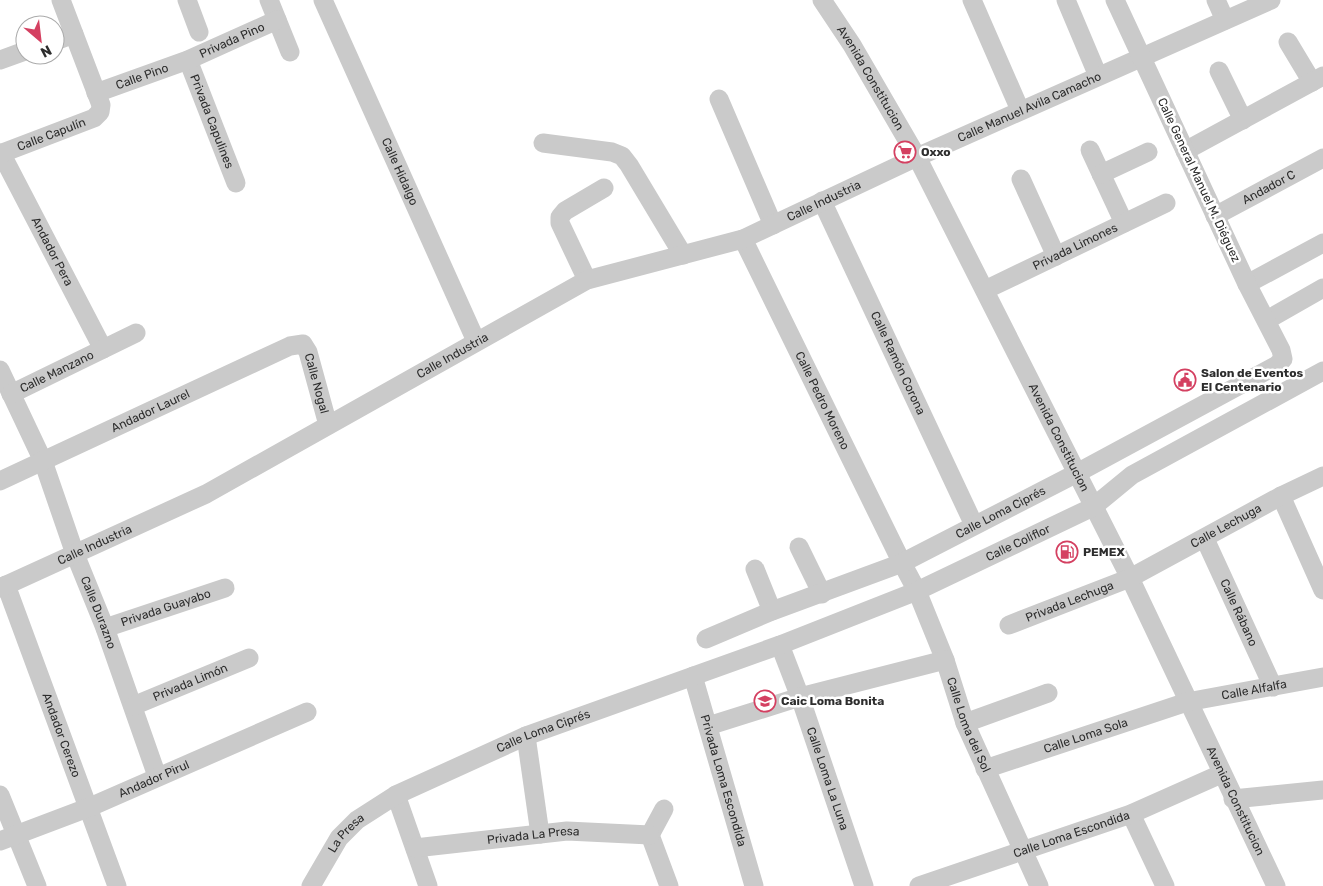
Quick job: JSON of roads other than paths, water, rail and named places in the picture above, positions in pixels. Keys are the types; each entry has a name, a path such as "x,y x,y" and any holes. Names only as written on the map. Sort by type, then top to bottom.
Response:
{"street":[{"path":"61,0 96,93"},
{"path":"186,0 199,32"},
{"path":"269,0 290,52"},
{"name":"Calle Hidalgo","path":"323,0 476,341"},
{"name":"Avenida Constitucion","path":"822,0 852,45 917,156 1130,578 1221,774 1276,886"},
{"path":"972,0 1020,110"},
{"path":"1066,0 1098,76"},
{"name":"Calle General Manuel M. Diéguez","path":"1115,0 1247,284 1267,320 1281,350 1283,359"},
{"path":"1216,0 1225,20"},
{"name":"Calle Manuel Avila Camacho","path":"917,156 1271,0"},
{"name":"Privada Pino","path":"188,60 277,20"},
{"path":"65,37 74,34"},
{"path":"1185,151 1318,79 1288,42"},
{"path":"0,60 15,55"},
{"name":"Calle Pino","path":"96,93 188,60"},
{"name":"Privada Capulines","path":"188,60 236,183"},
{"path":"1218,71 1242,120"},
{"name":"Calle Capulín","path":"1,154 94,118 100,112 96,93"},
{"path":"719,99 773,225"},
{"path":"543,143 612,152 622,156 683,255"},
{"path":"1090,150 1124,223"},
{"path":"1101,174 1148,152"},
{"name":"Andador Pera","path":"1,154 102,350"},
{"name":"Calle Industria","path":"3,586 206,494 587,280 742,239 917,156"},
{"name":"Andador C","path":"1216,216 1323,158"},
{"path":"1021,179 1056,256"},
{"path":"587,280 560,223 560,217 565,211 604,188"},
{"name":"Calle Ramón Corona","path":"822,202 974,525"},
{"name":"Privada Limones","path":"985,290 1166,203"},
{"name":"Calle Pedro Moreno","path":"742,239 902,564"},
{"path":"1247,284 1323,243"},
{"path":"1267,320 1323,288"},
{"name":"Calle Manzano","path":"4,381 102,350 136,333"},
{"name":"Calle Nogal","path":"303,344 308,352 328,425"},
{"name":"Andador Laurel","path":"0,481 290,346 303,344"},
{"name":"Calle Loma Ciprés","path":"706,639 772,612 902,564 1277,366 1283,359"},
{"name":"Calle Coliflor","path":"693,676 780,645 918,591 1093,507 1132,475 1323,371"},
{"name":"Calle Durazno","path":"4,381 43,461 75,554 105,628 157,776"},
{"name":"Calle Lechuga","path":"1130,578 1205,539 1281,496 1323,476"},
{"path":"1281,496 1323,590"},
{"name":"Calle Rábano","path":"1205,539 1273,686"},
{"path":"798,548 822,594"},
{"name":"Calle Loma del Sol","path":"902,564 918,591 946,660 965,723 1039,886"},
{"path":"755,569 772,612"},
{"name":"Privada Lechuga","path":"1009,625 1130,578"},
{"name":"Andador Cerezo","path":"3,586 90,807 118,886"},
{"name":"Privada Guayabo","path":"105,628 225,588"},
{"name":"Calle Loma La Luna","path":"780,645 800,697 864,886"},
{"name":"Privada Limón","path":"133,706 248,658"},
{"path":"708,726 800,697 946,660"},
{"name":"Calle Loma Ciprés","path":"396,795 526,736 693,676"},
{"name":"Privada Loma Escondida","path":"693,676 754,886"},
{"name":"Calle Alfalfa","path":"1187,702 1323,677"},
{"path":"965,723 1048,693"},
{"name":"Calle Loma Sola","path":"985,768 1187,702"},
{"name":"Andador Pirul","path":"8,838 90,807 157,776 308,712"},
{"path":"526,736 540,834"},
{"name":"Calle Loma Escondida","path":"919,886 1131,814 1221,774"},
{"path":"1233,799 1323,790"},
{"path":"0,795 8,838 37,886"},
{"path":"396,795 428,886"},
{"name":"La Presa","path":"311,886 339,838 357,820 396,795"},
{"path":"664,809 650,835 669,886"},
{"path":"1131,814 1165,886"},
{"name":"Privada La Presa","path":"415,848 567,831 650,835"}],"place":[{"name":"Oxxo","path":"905,152"},
{"name":"Salon de Eventos El Centenario","path":"1185,380"},
{"name":"PEMEX","path":"1067,552"},
{"name":"Caic Loma Bonita","path":"765,701"}]}
